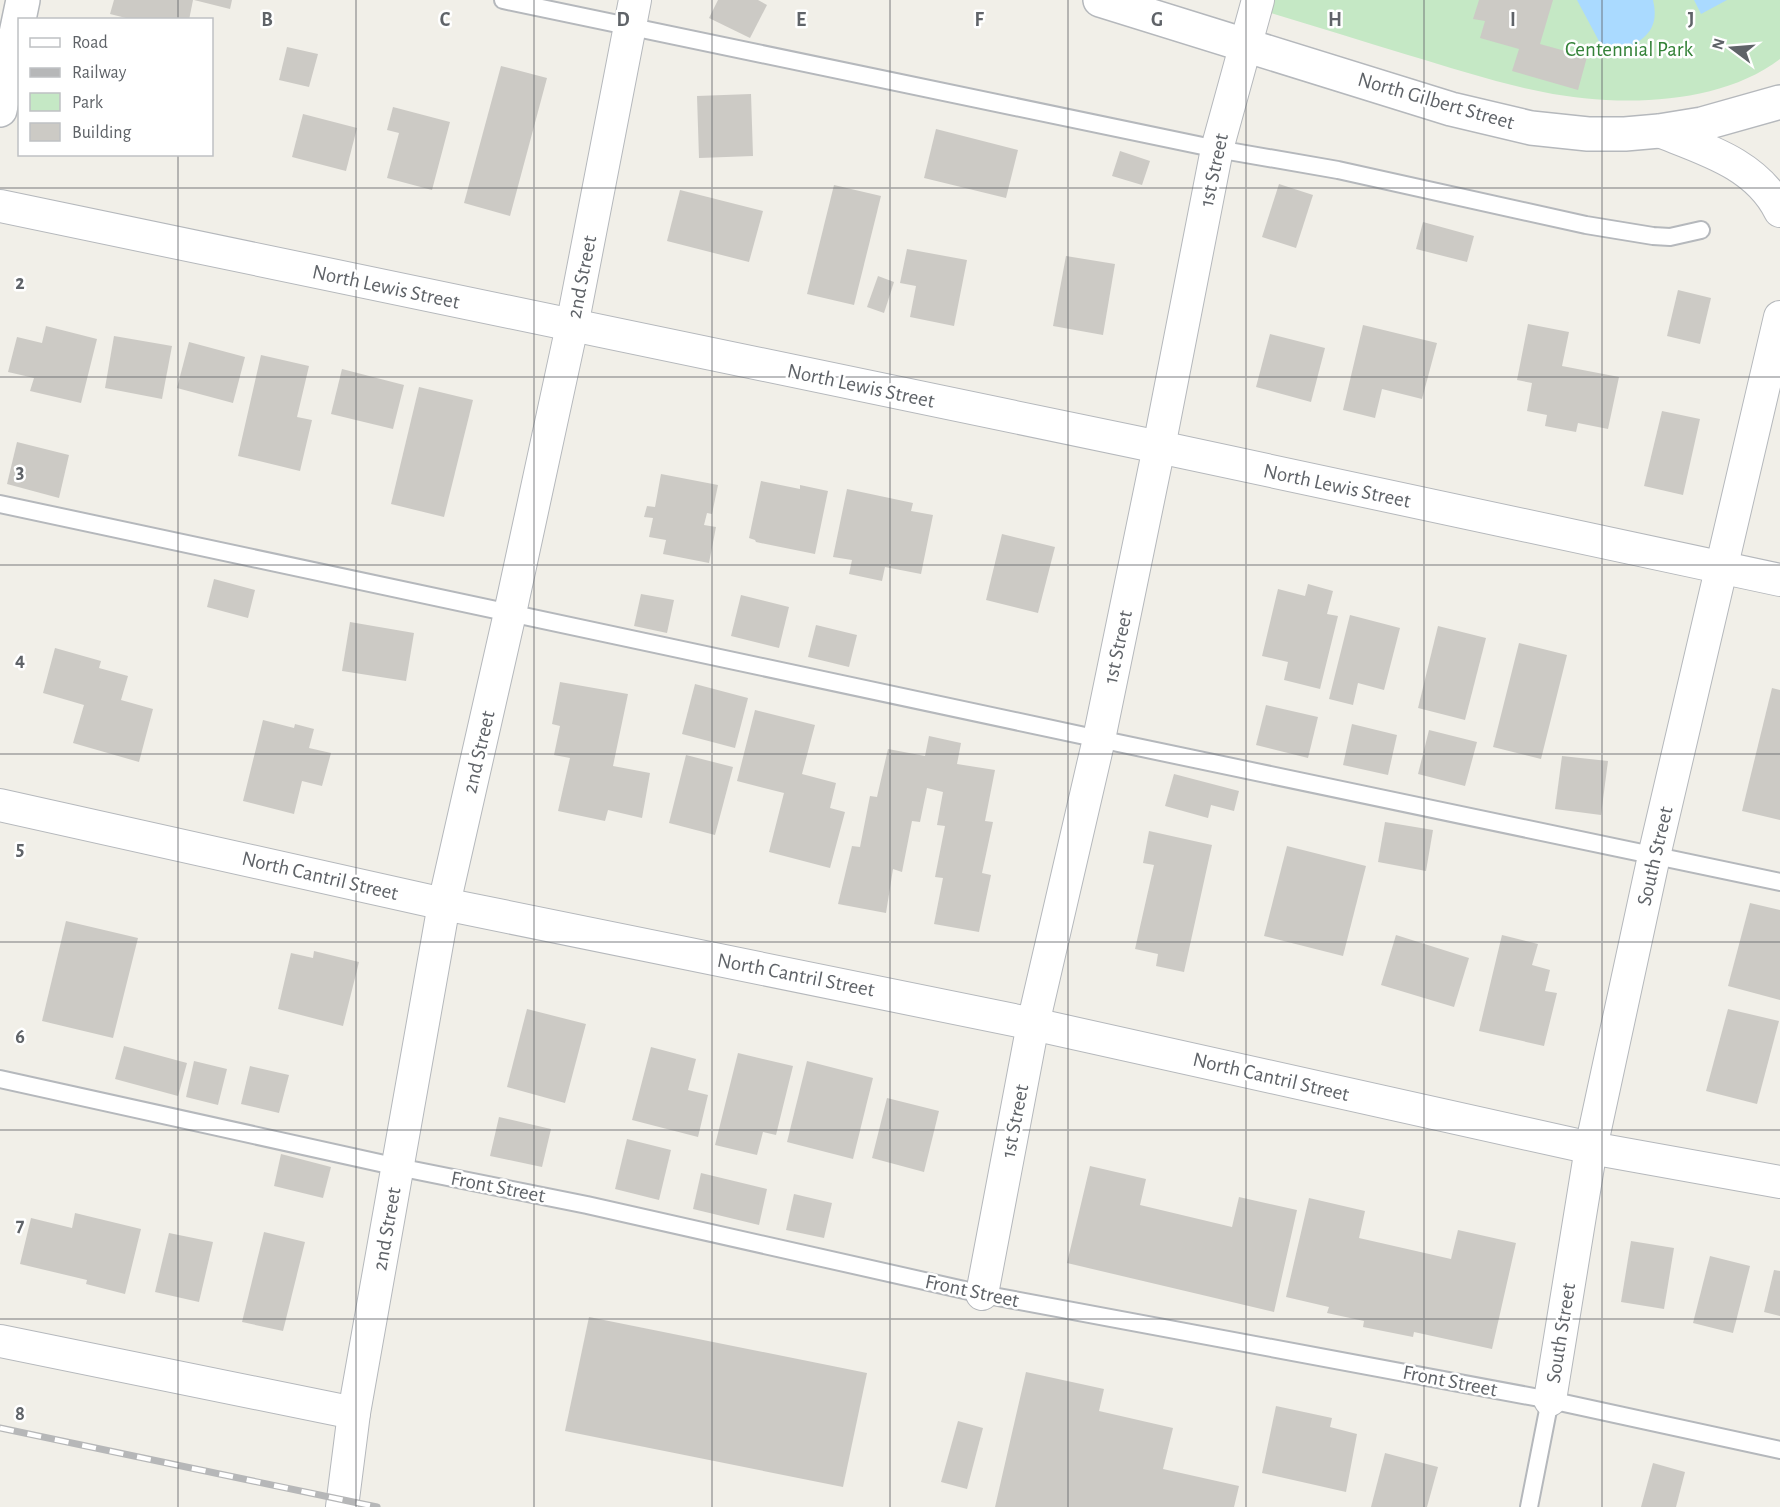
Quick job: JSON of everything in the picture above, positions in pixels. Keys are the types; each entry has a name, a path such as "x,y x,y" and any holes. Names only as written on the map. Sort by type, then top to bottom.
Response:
{"street":[{"path":"19,18 23,0"},
{"name":"North Gilbert Street","path":"1100,0 1451,109 1503,123 1558,132 1625,134 1659,131 1702,124 1780,102"},
{"name":"1st Street","path":"982,1294 1033,1024 1099,739 1160,447 1217,149 1258,0"},
{"name":"2nd Street","path":"342,1507 354,1413 444,904 572,326 633,13"},
{"path":"0,110 18,24"},
{"path":"1659,131 1728,159 1764,187 1780,211"},
{"name":"North Lewis Street","path":"0,206 1160,447 1780,580"},
{"name":"South Street","path":"1550,1400 1591,1148 1654,856 1780,317"},
{"name":"North Cantril Street","path":"0,805 444,904 1033,1024 1591,1148 1780,1182"},
{"path":"0,1341 354,1413"}],"lane":[{"path":"503,0 633,13 1217,149 1338,170 1635,234 1670,237 1701,230"},
{"path":"0,504 1780,882"},
{"name":"Front Street","path":"0,1079 398,1167 598,1208 982,1294 1550,1400 1780,1450"},
{"path":"1529,1507 1550,1400"}],"green space":[{"name":"Centennial Park","path":"1258,0 1780,0 1780,59 1755,75 1697,94 1634,101 1572,97 1492,80 1274,14 1255,8"}],"water":[{"path":"1577,0 1653,0 1654,23 1644,37 1608,58"},
{"path":"1694,0 1727,0 1701,14"}],"building":[{"path":"114,0 193,0 189,18 126,18 110,14"},
{"path":"194,0 232,0 230,9"},
{"path":"718,0 758,0 767,5 750,38 709,18"},
{"path":"1479,0 1553,0 1540,44 1587,57 1578,90 1512,71 1519,49 1480,38 1485,21 1473,19"},
{"path":"287,47 318,54 309,87 279,80"},
{"path":"501,66 547,78 510,216 464,203"},
{"path":"751,94 753,156 699,158 697,96"},
{"path":"393,107 450,122 432,190 387,178 399,133 387,130"},
{"path":"303,114 357,128 346,171 292,157"},
{"path":"936,129 1018,150 1006,198 924,178"},
{"path":"1120,151 1150,161 1142,185 1112,176"},
{"path":"1279,184 1313,195 1296,248 1262,237"},
{"path":"834,185 881,196 854,305 807,294"},
{"path":"680,190 763,211 749,262 667,241"},
{"path":"1423,222 1474,236 1467,262 1416,249"},
{"path":"907,249 967,260 954,326 910,317 916,286 900,283"},
{"path":"1066,256 1115,264 1103,335 1053,326"},
{"path":"878,276 894,282 884,313 867,307"},
{"path":"1678,290 1711,298 1700,344 1667,336"},
{"path":"1528,324 1569,332 1562,366 1619,377 1608,429 1578,423 1576,432 1545,426 1547,415 1527,411 1532,383 1517,380"},
{"path":"1363,325 1437,343 1422,399 1382,389 1375,418 1343,410"},
{"path":"46,326 97,339 81,403 30,391 34,378 8,372 17,337 42,343"},
{"path":"1270,334 1325,348 1311,402 1256,387"},
{"path":"114,336 172,346 162,399 105,388"},
{"path":"189,342 245,357 233,403 177,388"},
{"path":"261,355 309,366 297,417 312,420 300,471 238,456"},
{"path":"342,369 404,385 393,429 331,414"},
{"path":"419,387 473,400 444,517 391,504"},
{"path":"1662,411 1700,419 1683,495 1644,486"},
{"path":"17,442 69,455 59,498 7,484"},
{"path":"661,474 718,485 712,514 707,513 704,525 716,527 709,563 663,554 666,540 649,537 653,518 644,517 647,506 655,507"},
{"path":"761,481 800,489 800,485 828,491 815,554 756,542 749,538"},
{"path":"847,489 913,503 911,511 933,515 921,574 885,567 882,581 849,574 852,560 833,557"},
{"path":"1002,534 1055,547 1038,613 986,600"},
{"path":"214,579 255,590 248,618 207,607"},
{"path":"1308,584 1333,591 1327,614 1338,616 1320,689 1284,680 1288,662 1262,656 1278,589 1305,596"},
{"path":"641,594 674,600 667,633 634,626"},
{"path":"741,595 789,607 779,648 731,636"},
{"path":"1350,615 1400,628 1384,690 1358,683 1353,705 1329,699"},
{"path":"350,622 414,633 406,681 342,671"},
{"path":"816,625 857,635 849,667 808,657"},
{"path":"1438,626 1486,638 1465,720 1418,708"},
{"path":"1519,643 1567,655 1541,759 1493,747"},
{"path":"55,648 101,661 99,668 128,676 121,700 153,709 139,762 73,743 84,705 43,693"},
{"path":"560,682 628,694 613,766 650,773 642,818 608,810 605,821 558,811 570,758 554,755 560,726 552,724"},
{"path":"695,684 748,698 735,748 682,734"},
{"path":"1772,688 1780,690 1780,820 1742,811"},
{"path":"1266,705 1318,717 1308,758 1256,745"},
{"path":"755,710 815,725 802,774 836,783 830,808 845,812 830,868 769,852 784,793 737,781"},
{"path":"263,720 294,728 295,724 314,729 309,748 331,753 322,786 302,781 294,814 243,801"},
{"path":"1352,724 1397,735 1388,775 1343,765"},
{"path":"1429,730 1477,742 1465,786 1418,774"},
{"path":"929,736 961,743 957,764 995,770 985,821 993,822 982,873 991,875 979,932 934,924 943,878 935,877 945,826 937,825 943,792 927,788 920,822 912,821 902,872 893,869 886,913 838,904 852,846 860,847 870,796 877,797 888,749 925,756"},
{"path":"686,755 733,767 715,835 669,823"},
{"path":"1562,756 1608,761 1601,815 1555,809"},
{"path":"1174,774 1239,791 1234,811 1211,805 1208,818 1165,806"},
{"path":"1385,822 1433,830 1426,871 1378,862"},
{"path":"1149,831 1212,845 1184,972 1156,966 1158,954 1135,949 1154,865 1143,863"},
{"path":"1287,846 1366,866 1343,956 1264,936"},
{"path":"1750,903 1780,910 1780,1000 1728,986"},
{"path":"66,921 138,938 113,1038 42,1021"},
{"path":"1396,935 1469,958 1454,1007 1381,985"},
{"path":"1502,935 1538,944 1532,965 1550,970 1545,991 1557,993 1544,1046 1479,1031"},
{"path":"314,951 359,962 343,1026 278,1009 291,953 313,958"},
{"path":"527,1009 586,1024 565,1103 507,1087"},
{"path":"1728,1009 1779,1021 1757,1104 1706,1091"},
{"path":"124,1046 187,1063 178,1096 115,1079"},
{"path":"651,1047 696,1059 688,1090 708,1095 698,1137 632,1120"},
{"path":"738,1053 793,1066 776,1135 763,1132 757,1155 715,1145"},
{"path":"194,1061 227,1069 218,1105 186,1097"},
{"path":"807,1061 873,1078 853,1159 787,1142"},
{"path":"250,1066 289,1075 279,1113 241,1104"},
{"path":"887,1098 939,1111 924,1172 872,1158"},
{"path":"499,1117 551,1129 542,1167 490,1156"},
{"path":"627,1139 671,1150 659,1200 615,1189"},
{"path":"281,1154 331,1167 323,1198 274,1186"},
{"path":"1090,1166 1146,1179 1140,1205 1232,1227 1239,1197 1297,1210 1274,1312 1067,1263"},
{"path":"701,1173 767,1189 759,1225 693,1209"},
{"path":"794,1194 832,1203 824,1238 786,1230"},
{"path":"1309,1198 1365,1211 1359,1238 1451,1259 1458,1230 1516,1243 1492,1349 1414,1332 1413,1337 1363,1327 1364,1321 1327,1313 1329,1307 1286,1297"},
{"path":"75,1213 141,1229 125,1294 86,1284 87,1280 20,1264 31,1218 72,1228"},
{"path":"264,1232 305,1242 283,1331 242,1322"},
{"path":"169,1233 213,1242 199,1302 155,1292"},
{"path":"1631,1241 1674,1248 1664,1309 1621,1302"},
{"path":"1710,1256 1750,1266 1733,1333 1693,1323"},
{"path":"1774,1270 1780,1271 1780,1316 1764,1312"},
{"path":"589,1317 867,1373 843,1487 565,1431"},
{"path":"1026,1372 1104,1389 1099,1411 1173,1428 1163,1469 1239,1486 1234,1507 995,1507"},
{"path":"1276,1406 1332,1418 1330,1427 1357,1434 1346,1492 1262,1473"},
{"path":"958,1421 983,1428 967,1489 941,1482"},
{"path":"1385,1453 1438,1467 1427,1507 1371,1507"},
{"path":"1653,1463 1685,1472 1676,1507 1641,1507"}],"railway":[{"path":"0,1428 377,1507"}]}
